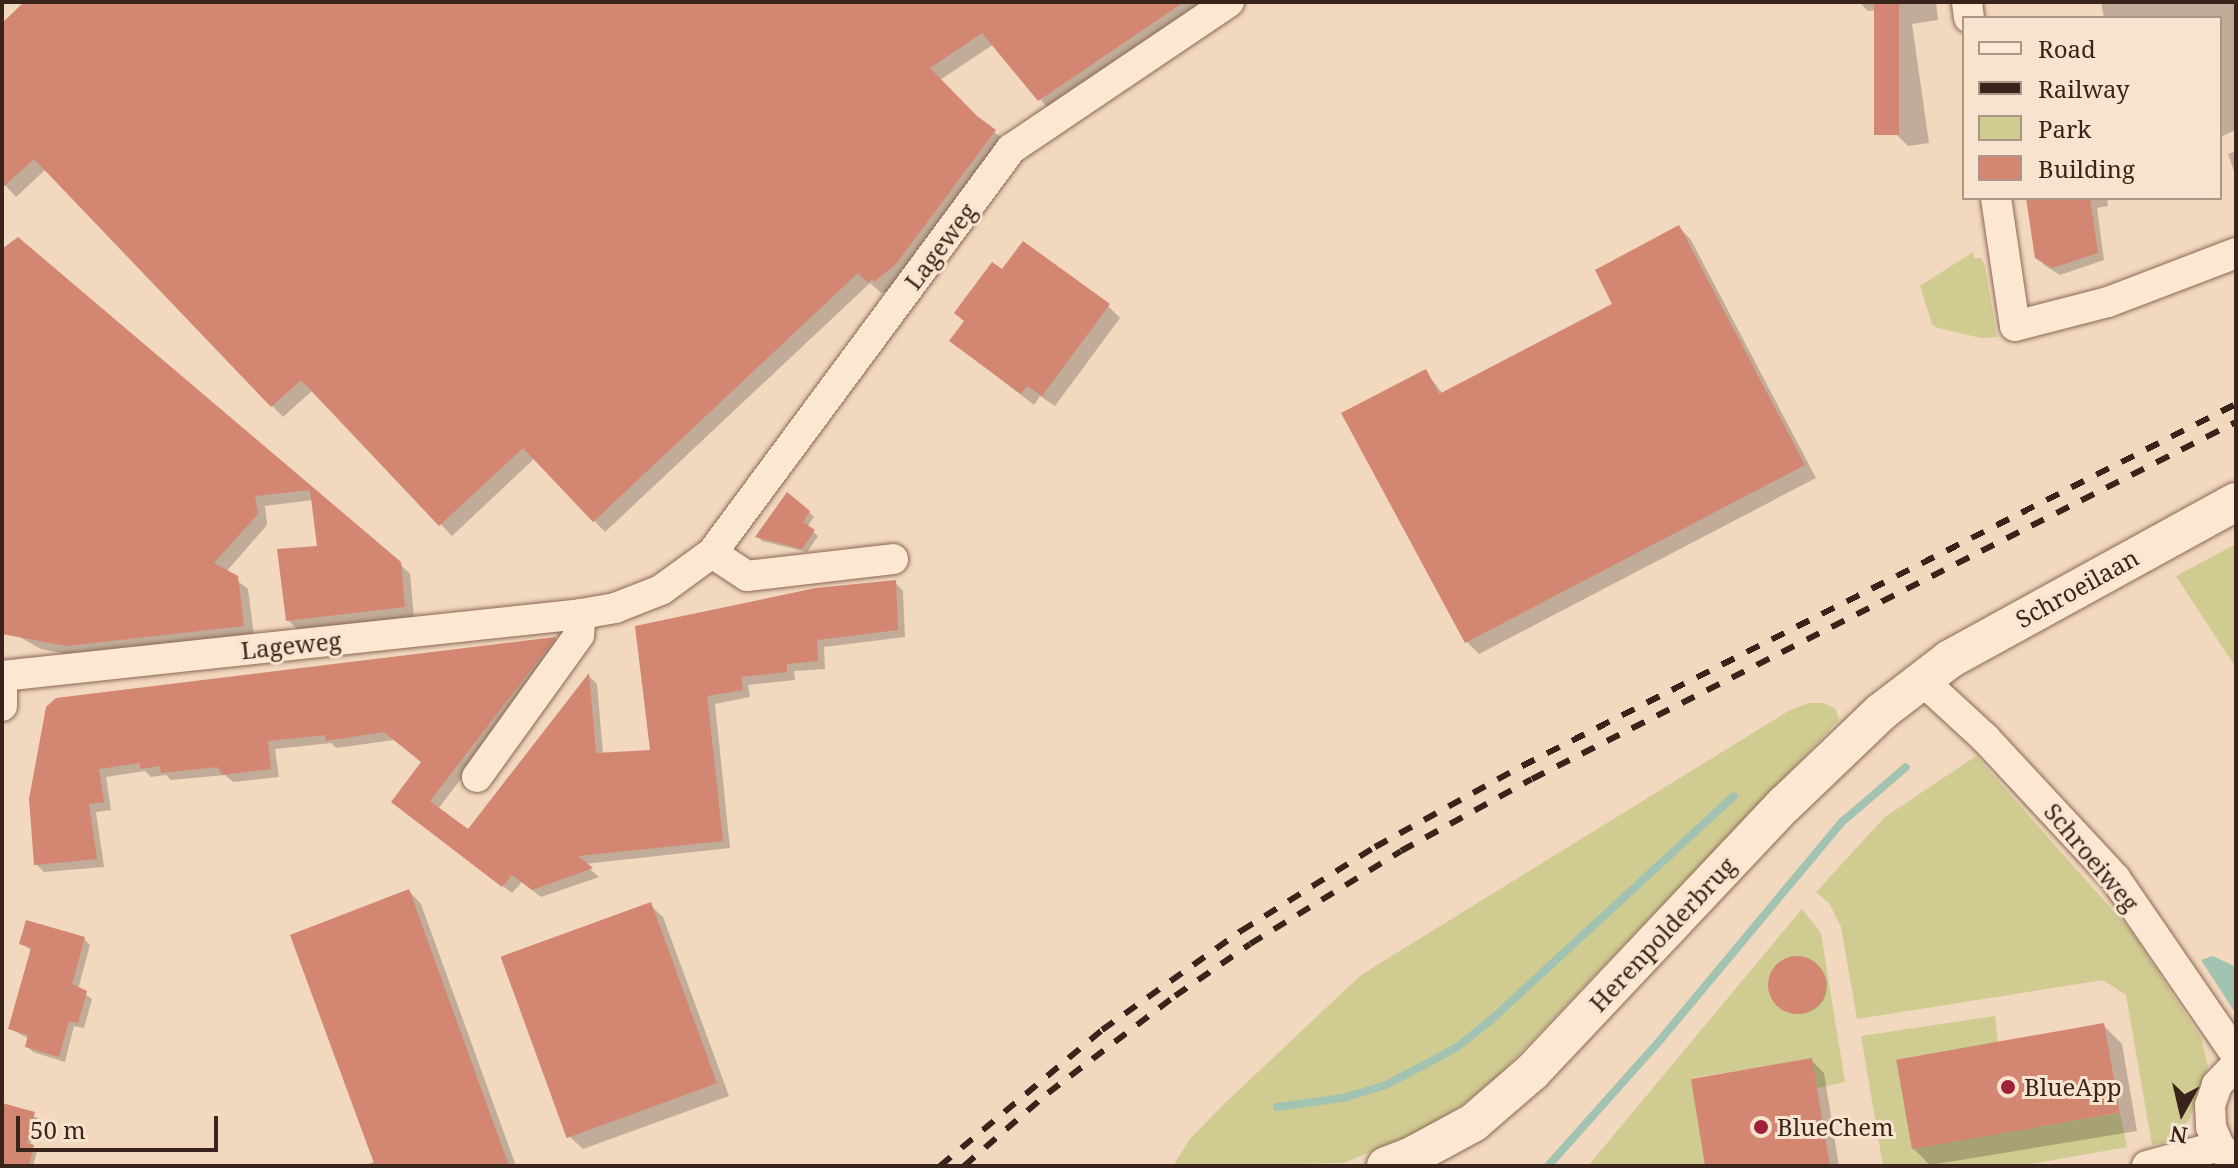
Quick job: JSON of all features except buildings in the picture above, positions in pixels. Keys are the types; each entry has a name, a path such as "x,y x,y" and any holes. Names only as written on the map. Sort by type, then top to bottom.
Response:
{"street":[{"name":"Lageweg","path":"2,678 581,614 615,608 651,595 686,575 712,553 1011,149 1229,2"},
{"path":"1996,200 2015,326 2108,302 2236,253"},
{"name":"Schroeilaan","path":"1922,680 1950,659 2236,502"},
{"path":"712,553 747,576 893,559"},
{"path":"477,777 579,635 581,614"},
{"path":"2,678 2,706"},
{"name":"Schroeiweg","path":"1922,680 1985,738 2115,878 2236,1055"},
{"name":"Herenpolderbrug","path":"1386,1166 1410,1157 1473,1123 1533,1071 1785,804 1881,712 1922,680"},
{"path":"2147,1166 2227,1155 2211,1127 2210,1105 2217,1085 2236,1065"}],"green space":[{"path":"1973,252 1974,258 1981,258 1985,266 1997,337 1981,338 1938,328 1932,324 1920,286"},
{"path":"2236,544 2236,668 2176,576"},
{"path":"1809,703 1823,703 1836,709 1839,720 1497,1077 1463,1104 1424,1129 1344,1163 1173,1166 1190,1139 1225,1103 1361,975 1790,710"},
{"path":"1976,756 2131,931 2201,1038 2208,1066 2204,1079 2189,1120 2169,1141 2152,1145 2126,995 2103,980 1857,1019 1841,927 1829,903 1816,892 1885,817"},
{"path":"1802,909 1821,933 1845,1082 1817,1088 1812,1059 1692,1078 1705,1166 1588,1166"},
{"path":"1995,1016 1998,1042 1911,1148 2120,1113 2127,1147 2019,1166 1883,1166 1861,1036"}],"shaded area":[{"path":"2213,956 2236,967 2236,1014 2201,960"}],"waterway":[{"path":"1548,1166 1661,1039 1842,822 1906,767"},
{"path":"1277,1107 1343,1098 1386,1085 1456,1048 1491,1020 1734,796"}],"railway":[{"path":"940,1166 1102,1030 1241,931 1375,847 1522,766 2236,404"},
{"path":"964,1166 1048,1093 1175,996 1250,944 1401,851 1532,779 2236,422"}],"place":[{"name":"BlueApp","path":"2008,1087"},
{"name":"BlueChem","path":"1761,1127"}]}
